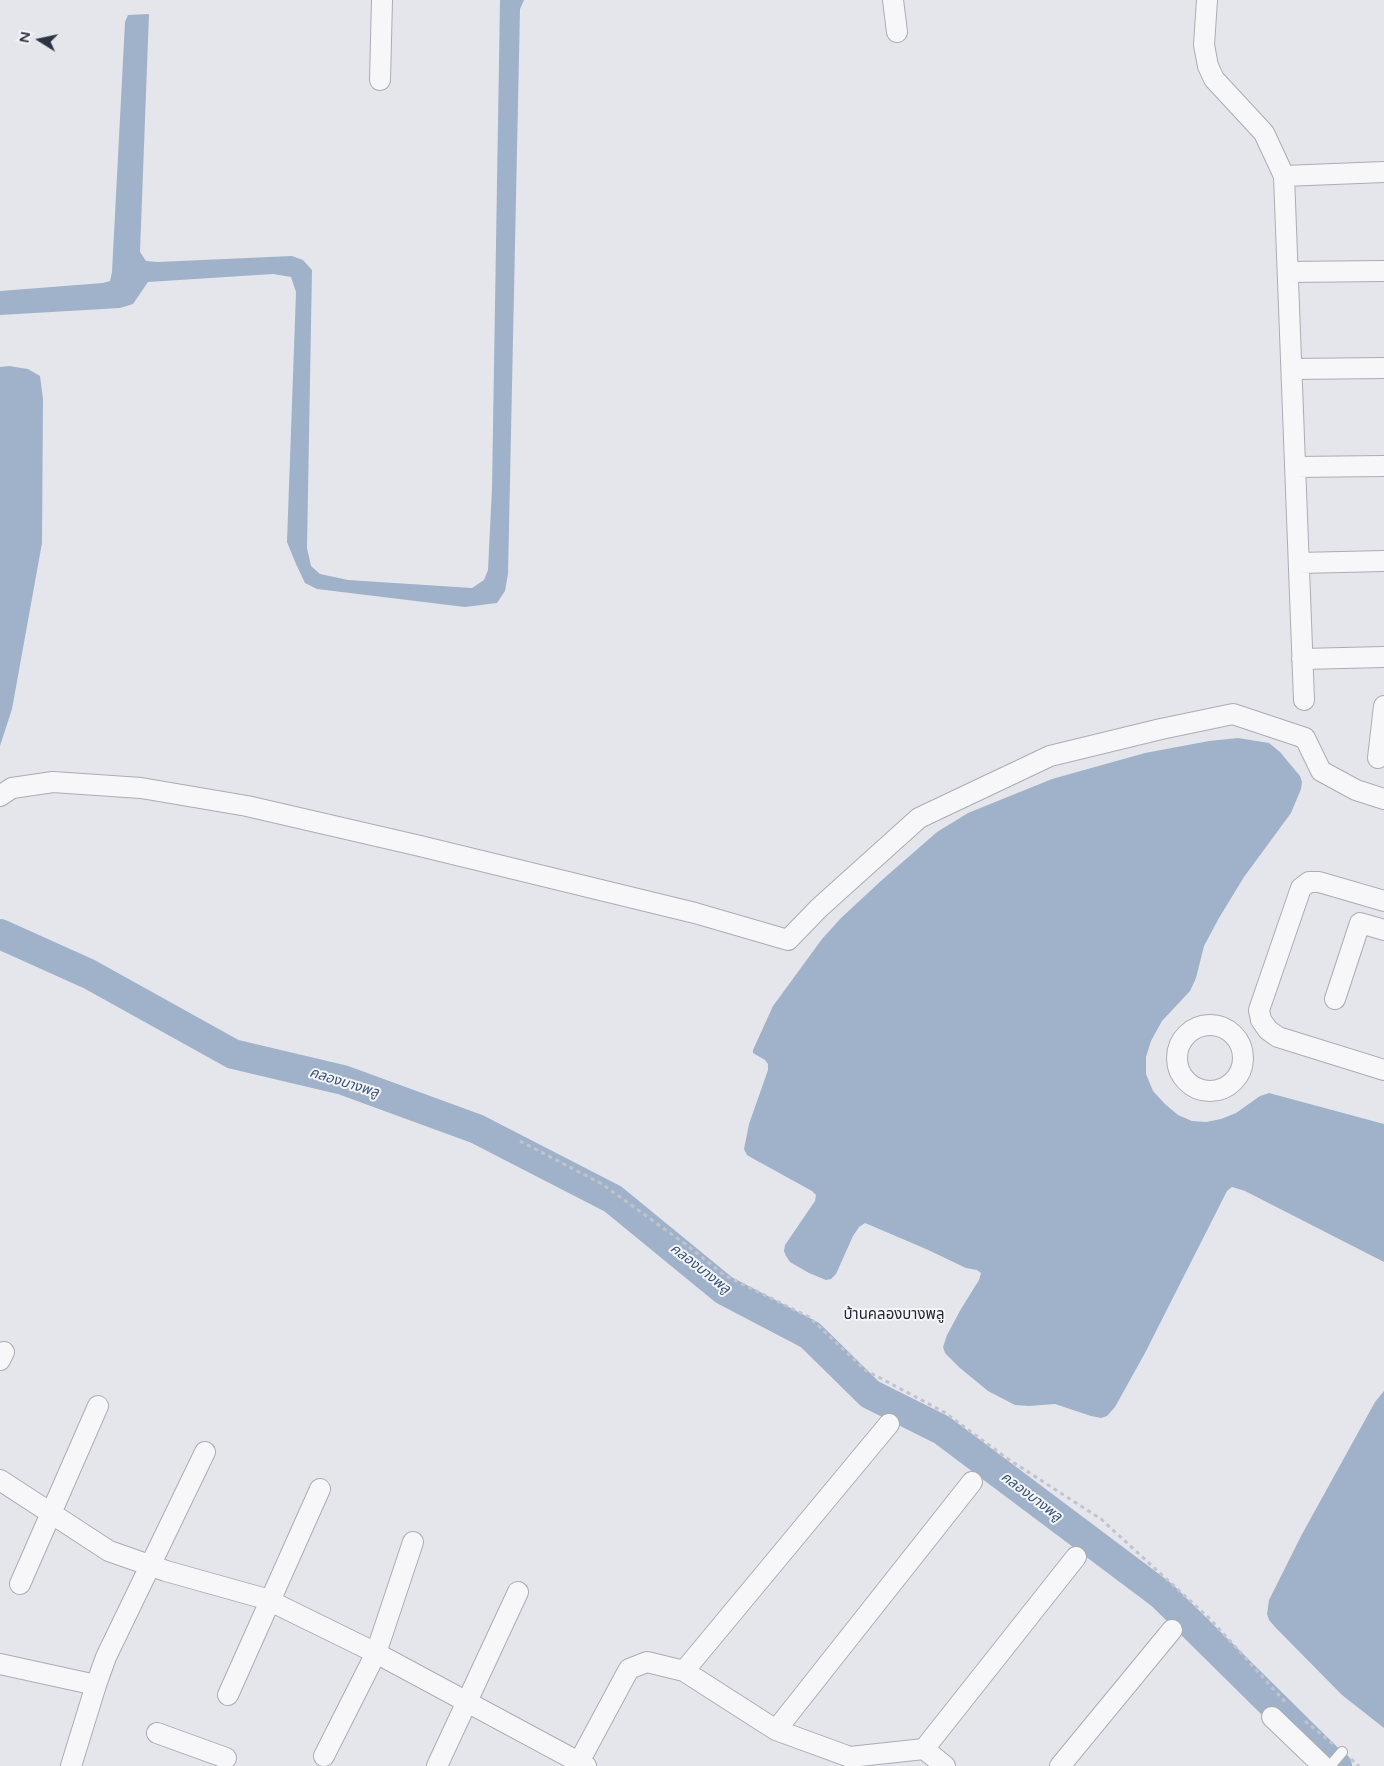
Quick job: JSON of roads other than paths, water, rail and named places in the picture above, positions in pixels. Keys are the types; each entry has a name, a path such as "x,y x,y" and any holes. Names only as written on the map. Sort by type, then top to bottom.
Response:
{"street":[{"path":"380,80 382,0"},
{"path":"893,0 897,32"},
{"path":"1207,0 1204,45 1208,66 1214,79 1264,133 1284,176 1304,700"},
{"path":"1284,176 1384,172"},
{"path":"1288,272 1384,271"},
{"path":"1292,369 1384,368"},
{"path":"1295,467 1384,466"},
{"path":"1299,562 1384,561"},
{"path":"1302,659 1384,657"},
{"path":"1378,758 1384,706"},
{"path":"0,796 12,788 53,782 141,788 248,806 695,913 788,940 818,908 919,818 1050,756 1161,729 1233,714 1305,738 1321,771 1356,790 1384,799"},
{"path":"1384,901 1319,882 1309,882 1301,888 1259,1010 1261,1020 1268,1030 1278,1038 1384,1070"},
{"path":"1335,999 1360,923 1384,930"},
{"path":"1236,1037 1261,1020"},
{"path":"20,1584 98,1406"},
{"path":"684,1671 889,1424"},
{"path":"71,1766 106,1657 205,1452"},
{"path":"0,1480 109,1551 270,1601 376,1653 582,1764 629,1669 647,1662 684,1671 776,1730 850,1757 867,1761 924,1749 1076,1557"},
{"path":"776,1730 972,1482"},
{"path":"228,1695 320,1489"},
{"path":"324,1756 376,1653 412,1542"},
{"path":"437,1766 518,1592"},
{"path":"1060,1766 1172,1630"},
{"path":"0,1664 96,1685"},
{"path":"1272,1717 1323,1766"},
{"path":"157,1733 226,1758"},
{"path":"924,1749 945,1766"}],"lane":[{"path":"1330,1766 1342,1752"}],"water":[{"path":"500,0 524,0 520,9 508,574 505,591 497,603 465,607 317,589 305,583 287,542 296,292 291,277 273,274 148,282 133,304 120,308 0,315 0,291 110,281 125,22 128,15 149,14 140,252 146,261 158,262 292,256 303,260 312,270 307,548 311,566 320,574 348,580 472,588 484,580 488,570 492,488"},
{"path":"9,366 28,369 40,376 43,399 42,543 12,709 0,746 0,367"},
{"path":"1238,738 1269,743 1280,752 1300,776 1302,782 1301,789 1291,813 1244,877 1219,918 1204,946 1196,978 1190,991 1162,1021 1151,1041 1146,1057 1146,1074 1153,1091 1165,1104 1178,1115 1192,1121 1206,1122 1221,1119 1236,1113 1260,1096 1269,1093 1384,1124 1384,1262 1245,1191 1232,1187 1227,1191 1145,1353 1115,1407 1107,1416 1101,1418 1091,1416 1055,1404 1015,1405 988,1391 960,1368 945,1353 943,1347 947,1335 979,1280 981,1273 977,1270 966,1268 865,1223 859,1227 853,1236 836,1274 831,1279 826,1280 809,1273 790,1262 784,1251 785,1245 815,1201 816,1195 747,1155 744,1149 749,1124 768,1070 768,1064 765,1060 753,1053 753,1050 773,1006 822,939 841,918 937,832 968,813 1052,779 1145,753 1209,741"},
{"path":"1384,1391 1384,1728 1342,1695 1275,1627 1267,1614 1269,1600 1301,1536 1375,1402"}],"waterway":[{"name":"คลองบางพลู","path":"0,934 89,974 233,1054 343,1080 477,1129 613,1199 724,1290 810,1335 870,1394 942,1430 1162,1595 1337,1766"}],"district":[{"name":"บ้านคลองบางพลู","path":"894,1315"}]}
